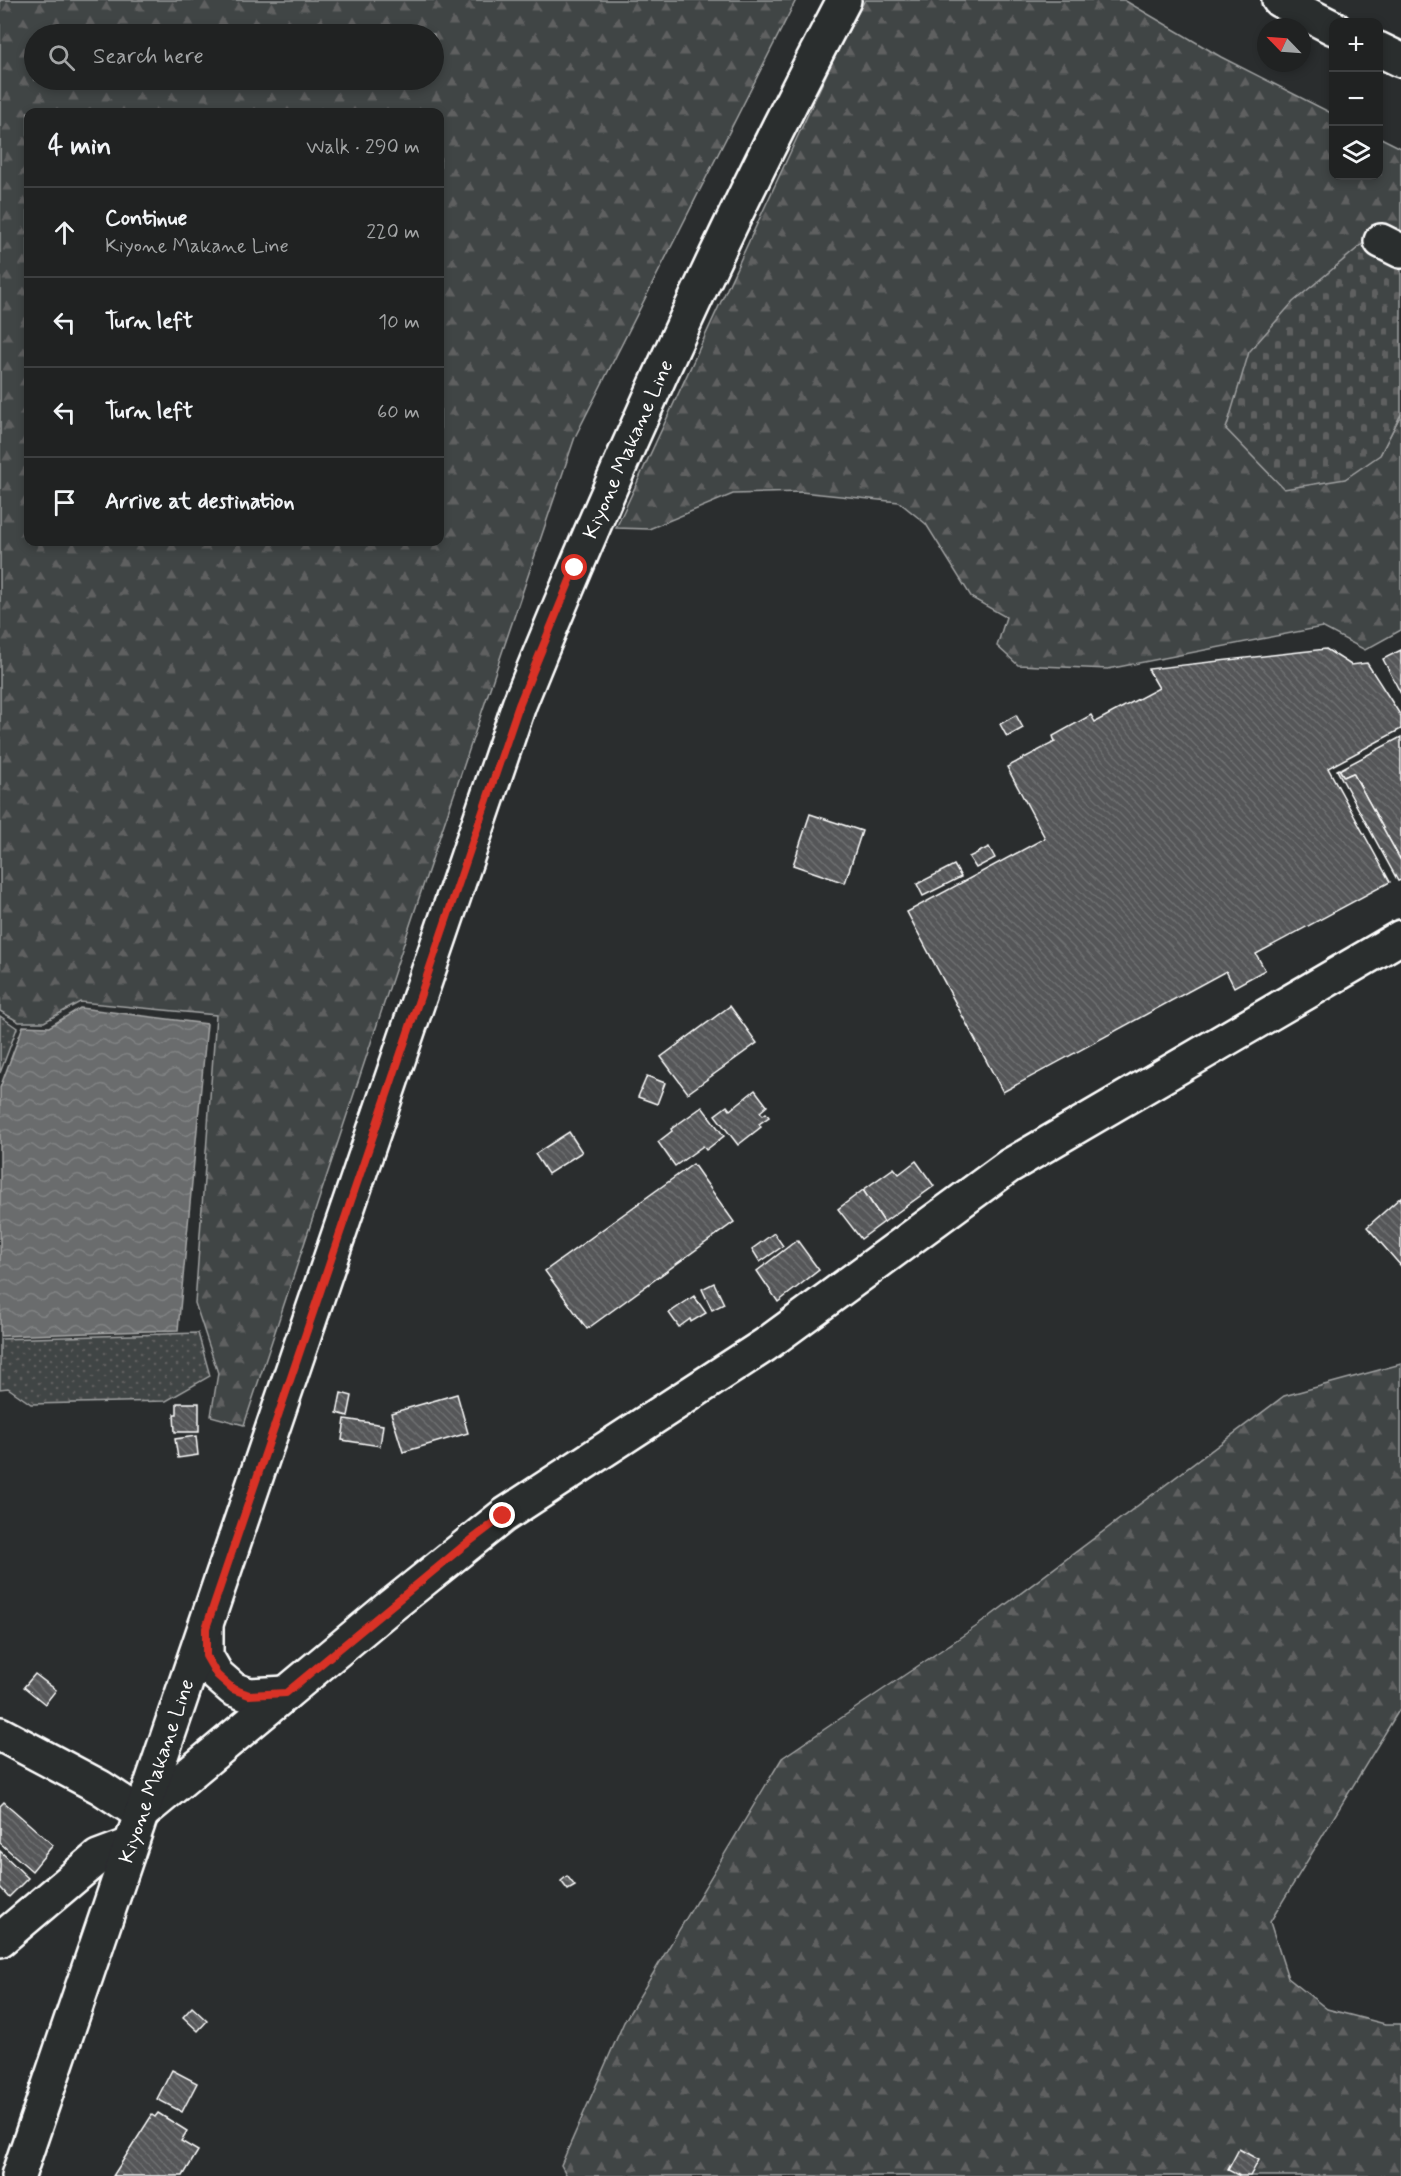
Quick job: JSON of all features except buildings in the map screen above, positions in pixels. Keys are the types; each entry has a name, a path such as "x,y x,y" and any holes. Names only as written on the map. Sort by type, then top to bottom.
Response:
{"main road":[{"name":"Kiyone Makane Line","path":"18,2176 519,705 575,568 694,300 785,112 844,0"},
{"path":"1280,0 1329,25"},
{"path":"1383,51 1401,60"},
{"path":"0,1734 100,1787 141,1814 461,1548 503,1516 765,1345 1009,1166 1401,937"},
{"path":"206,1628 206,1656 217,1675 233,1689 249,1695 286,1693"},
{"path":"0,1940 98,1857 130,1845"}],"green space":[{"path":"0,0 796,0 575,437 244,1425 211,1416 218,1373 195,1303 216,1015 80,1002 44,1022 19,1022 0,1011"},
{"path":"865,0 1124,0 1221,57 1329,112 1329,180 1383,180 1383,139 1401,148 1401,266 1380,455 1401,414 1401,630 1365,650 1322,627 1108,669 1018,665 997,646 1006,617 972,598 926,524 899,502 801,492 733,494 649,529 616,528 834,58"},
{"path":"1365,242 1401,266 1401,414 1380,455 1345,479 1284,489 1226,429 1249,352 1293,302"},
{"path":"0,1016 17,1028 0,1073"},
{"path":"198,1333 210,1376 166,1401 31,1404 8,1388 0,1389 0,1339"},
{"path":"1401,1364 1401,1707 1270,1922 1288,1978 1327,2009 1385,2024 1401,2024 1401,2176 567,2176 561,2165 624,2022 782,1758 977,1626 1284,1396"}],"water":[{"path":"80,1008 207,1024 178,1330 0,1336 0,1088 23,1026 49,1027"}],"route":[{"path":"503,1516 286,1693 249,1695 233,1689 217,1675 206,1656 206,1628 519,705 575,568"}]}
